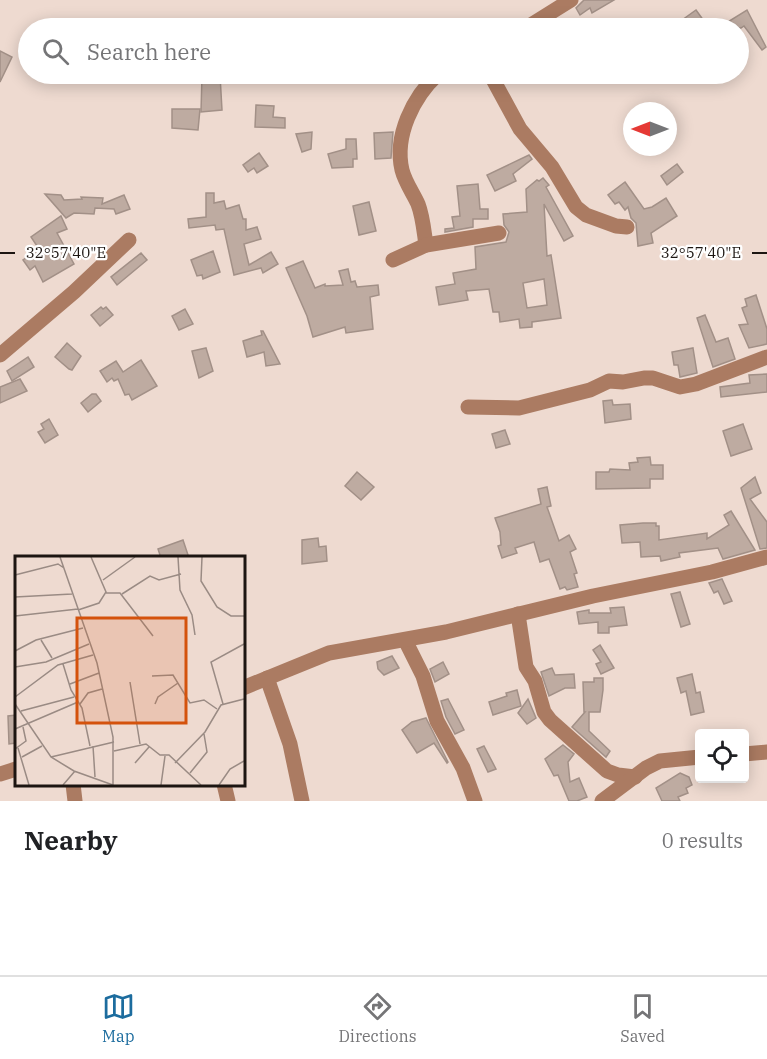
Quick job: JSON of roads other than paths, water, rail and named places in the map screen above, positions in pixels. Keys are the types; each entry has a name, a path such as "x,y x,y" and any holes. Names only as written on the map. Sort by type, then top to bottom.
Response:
{"street":[{"path":"542,18 571,0"},
{"path":"426,245 422,217 402,173 399,155 401,136 418,97 427,84"},
{"path":"495,84 520,129 552,167 576,207 586,215 616,226 627,227"},
{"path":"393,260 426,245 499,233"},
{"path":"0,355 74,292 129,240"},
{"path":"468,407 525,407 590,390 609,381 623,382 648,377 680,387 696,384 767,357"},
{"path":"244,688 329,653 446,632 593,596 712,573 767,557"},
{"path":"518,614 526,668 535,681 544,712 607,771 635,777"},
{"path":"405,640 423,676 437,721 463,768 475,801"},
{"path":"267,678 290,744 302,801"},
{"path":"749,754 767,752"},
{"path":"602,801 619,796 635,777 660,761 695,757"},
{"path":"0,774 15,770"},
{"path":"73,786 75,801"},
{"path":"224,786 228,801"}]}
